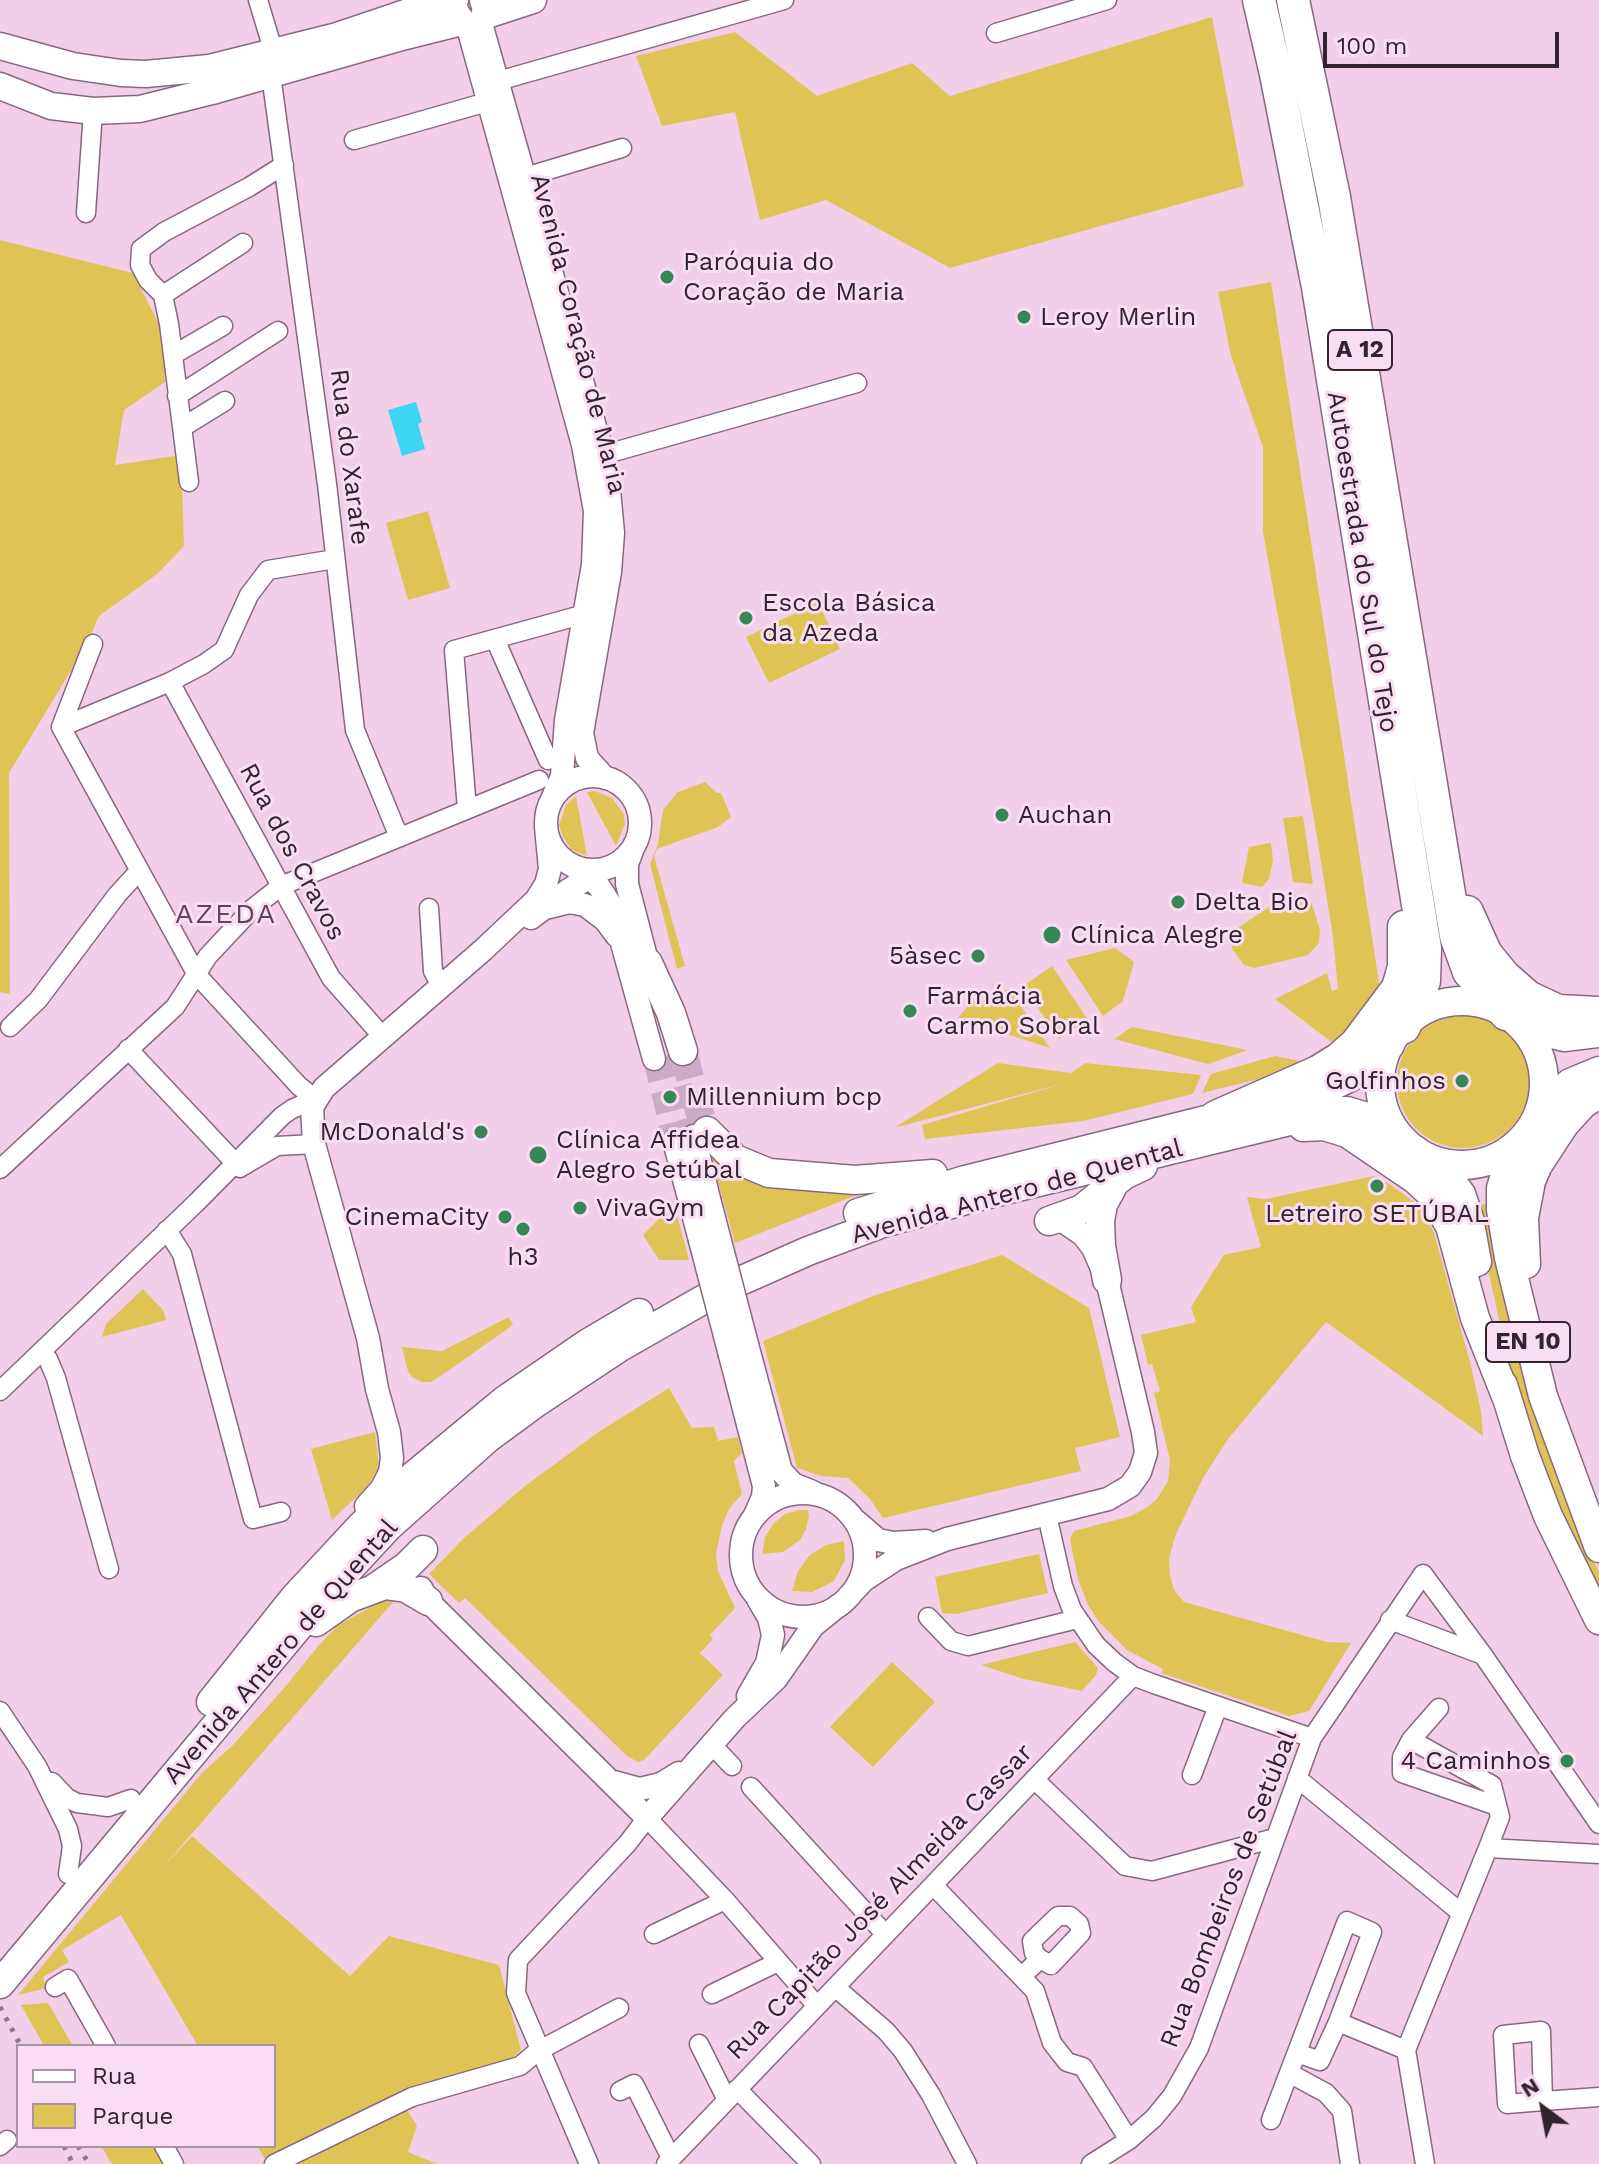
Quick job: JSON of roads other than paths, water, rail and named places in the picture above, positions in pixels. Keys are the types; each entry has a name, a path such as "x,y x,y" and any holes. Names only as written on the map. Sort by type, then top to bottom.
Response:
{"highway":[{"name":"Autoestrada do Sul do Tejo","path":"1259,0 1309,241 1426,959 1421,993 1397,1036"},
{"name":"Autoestrada do Sul do Tejo","path":"1293,0 1334,197 1459,947 1469,972 1510,1017"},
{"path":"1217,1128 1339,1059 1363,1035 1398,988 1406,943 1386,789 1379,665"},
{"path":"1418,702 1438,765 1466,909 1481,946 1504,976 1537,1003 1568,1013 1599,1013"}],"main road":[{"path":"0,86 51,106 93,111 140,109 444,0"},
{"path":"0,46 73,66 121,73 146,74 272,64 398,38 472,14 533,0"},
{"path":"65,108 77,97 80,88 80,79 73,66"},
{"path":"121,73 112,81 110,92 121,109"},
{"path":"648,963 671,1013 670,1055"},
{"path":"1397,1036 1422,1012 1452,1003 1480,1004 1540,1031 1564,1037 1599,1033"},
{"name":"EN 10","path":"1510,1017 1531,1039 1543,1070 1541,1104 1505,1172 1501,1210 1513,1279 1533,1360 1563,1457 1599,1548"},
{"name":"Avenida Antero de Quental","path":"0,1984 325,1595 388,1527 488,1438 537,1402 620,1347 720,1290 839,1239 1217,1128 1322,1091 1343,1083 1375,1063 1397,1036"},
{"name":"EN 10","path":"1397,1036 1381,1072 1382,1097 1389,1120 1411,1147 1451,1180 1467,1209 1493,1344 1508,1401 1548,1516 1577,1581 1599,1620"},
{"name":"EN 10","path":"1411,1147 1440,1162 1469,1165 1502,1154 1529,1130 1564,1088 1599,1071"},
{"path":"1563,1457 1550,1375 1527,1272 1524,1218 1531,1181 1544,1153 1572,1115 1599,1094"},
{"name":"Avenida Antero de Quental","path":"0,1957 337,1551 432,1459 525,1385 633,1316 750,1256 886,1203 1181,1125 1217,1128 1340,1111 1370,1118 1411,1147"},
{"path":"692,1136 757,1170 787,1176 879,1180 943,1173 1081,1142 1181,1125"},
{"path":"1049,1221 1082,1209 1132,1171 1217,1128 1315,1126 1333,1128 1355,1136 1424,1186 1438,1204 1450,1226 1475,1318 1508,1401"},
{"path":"1107,1280 1100,1221 1103,1204 1116,1182"},
{"path":"375,1588 407,1566 423,1550"},
{"path":"185,1763 240,1709 324,1615 350,1598 385,1585 400,1586 428,1601"}],"street":[{"name":"Rua do Xarafe","path":"258,0 272,64 355,730 399,837"},
{"path":"498,81 784,0"},
{"path":"996,33 1070,5 1107,0"},
{"name":"Avenida Coração de Maria","path":"472,14 498,81 603,455 613,533 610,572 582,733 587,758 605,778"},
{"name":"Avenida Coração de Maria","path":"472,14 487,102 588,467 595,530 593,565 566,720 562,776 550,804"},
{"path":"354,140 487,102"},
{"path":"86,213 93,111"},
{"path":"525,177 622,148"},
{"path":"189,482 163,295 140,265 141,249 164,232 284,165"},
{"path":"163,295 243,243"},
{"path":"173,355 223,326"},
{"path":"177,396 278,331"},
{"path":"603,455 857,383"},
{"path":"183,427 225,401"},
{"path":"61,727 170,682 224,650 249,595 268,570 335,559"},
{"path":"467,809 454,650 585,614"},
{"path":"495,639 548,760"},
{"path":"93,644 61,727 197,975 299,1086 315,1099"},
{"name":"Rua dos Cravos","path":"170,682 331,978 383,1037"},
{"path":"0,1391 237,1165 282,1116 315,1099 527,909 546,884 550,869 546,827 550,804 560,790 573,781 589,777 605,778 627,791 637,805 640,827 627,864 627,884 648,963"},
{"path":"4,1157 175,1007 208,956 253,908 281,886 539,780"},
{"path":"546,827 554,849 590,870 612,907 623,944 670,1055"},
{"path":"483,950 538,913 590,870 622,860 633,848"},
{"path":"10,1027 38,1000 117,895 139,871"},
{"path":"538,913 562,903 585,905 605,920 623,944"},
{"path":"429,908 433,971 441,986"},
{"path":"128,1049 237,1165"},
{"path":"255,1647 299,1578 382,1488 390,1472 392,1458 368,1338 314,1144 312,1115 315,1099"},
{"path":"692,1136 700,1203 739,1352 764,1486 761,1504 743,1540 742,1560 745,1576 769,1618 773,1635 767,1663 735,1718"},
{"path":"237,1165 277,1146 314,1144"},
{"path":"589,2164 538,2051 516,1993 518,1960 627,1844 711,1744 776,1679 813,1626 864,1580 888,1563 947,1539 1099,1502 1123,1492 1136,1479 1144,1463 1143,1432 1107,1280 1093,1248 1083,1235 1064,1222 1049,1221"},
{"path":"167,1230 182,1254 253,1519 281,1512"},
{"path":"41,1352 56,1378 109,1569"},
{"path":"739,1352 781,1471 793,1484 825,1497 878,1540 893,1543 947,1539"},
{"path":"750,1522 765,1506 785,1496 807,1493 825,1497"},
{"path":"1047,1515 1063,1586 1077,1619 1104,1653 1133,1676 1312,1738"},
{"path":"753,1591 773,1609 793,1616 819,1614 843,1601 857,1585 864,1561 863,1539 851,1516"},
{"path":"423,1550 417,1560 416,1573 428,1601 613,1781 725,1900 817,2006"},
{"name":"Rua Bombeiros de Setúbal","path":"1091,2164 1129,2140 1154,2118 1172,2096 1199,2048 1312,1738 1423,1574 1483,1655"},
{"path":"928,1617 951,1641 968,1646 1077,1619"},
{"path":"1390,1620 1483,1655 1599,1824"},
{"name":"Rua Capitão José Almeida Cassar","path":"668,2161 1133,1676"},
{"path":"1192,1775 1218,1706"},
{"path":"1439,1708 1411,1740 1402,1757 1402,1773 1497,1806"},
{"path":"0,1711 37,1766 70,1835 72,1858 68,1874"},
{"path":"1411,1740 1492,1785 1500,1817 1406,2050 1425,2164"},
{"path":"711,1744 732,1766"},
{"path":"613,1781 640,1789 661,1784 692,1765"},
{"path":"37,1766 67,1798 77,1803 108,1807 131,1799"},
{"path":"1297,1778 1460,1912"},
{"path":"1034,1779 1125,1866 1152,1871 1275,1838"},
{"path":"751,1787 885,1934"},
{"path":"1488,1848 1599,1854"},
{"path":"933,1885 1035,1991 1052,2043 1067,2062 1083,2067 1129,2140"},
{"path":"654,1934 725,1900"},
{"path":"1271,2120 1347,1921 1372,1932 1320,2061 1297,2053"},
{"path":"1022,1976 1040,1959"},
{"path":"712,1994 778,1962"},
{"path":"55,1987 68,1979 105,2044"},
{"path":"835,1987 886,2031 903,2051 931,2095 967,2164"},
{"path":"274,2164 412,2097 520,2066 538,2051 619,2008"},
{"path":"1338,2022 1406,2050"},
{"path":"699,2044 732,2094 811,2164"},
{"path":"1289,2073 1326,2093 1342,2111 1350,2164"},
{"path":"620,2091 634,2084 668,2161"},
{"path":"1543,2101 1599,2097"}],"water":[{"path":"416,402 425,449 402,456 388,410"}],"tunnel":[{"path":"683,1051 707,1131"},
{"path":"672,1054 694,1136"},
{"path":"654,1059 674,1141"}],"railway":[{"path":"0,2007 20,2044"},
{"path":"65,2148 73,2164"},
{"path":"79,2148 89,2164"}],"place":[{"name":"Paróquia do Coração de Maria","path":"667,277"},
{"name":"Leroy Merlin","path":"1024,317"},
{"name":"Escola Básica da Azeda","path":"746,618"},
{"name":"Auchan","path":"1002,815"},
{"name":"Delta Bio","path":"1178,902"},
{"name":"Clínica Alegre","path":"1052,935"},
{"name":"5àsec","path":"978,956"},
{"name":"Farmácia Carmo Sobral","path":"910,1011"},
{"name":"Golfinhos","path":"1462,1081"},
{"name":"Millennium bcp","path":"670,1097"},
{"name":"McDonald's","path":"481,1132"},
{"name":"Clínica Affidea Alegro Setúbal","path":"538,1155"},
{"name":"Letreiro SETÚBAL","path":"1377,1186"},
{"name":"VivaGym","path":"580,1208"},
{"name":"CinemaCity","path":"505,1217"},
{"name":"h3","path":"523,1229"},
{"name":"4 Caminhos","path":"1567,1761"}],"district":[{"name":"AZEDA","path":"226,915"}]}
